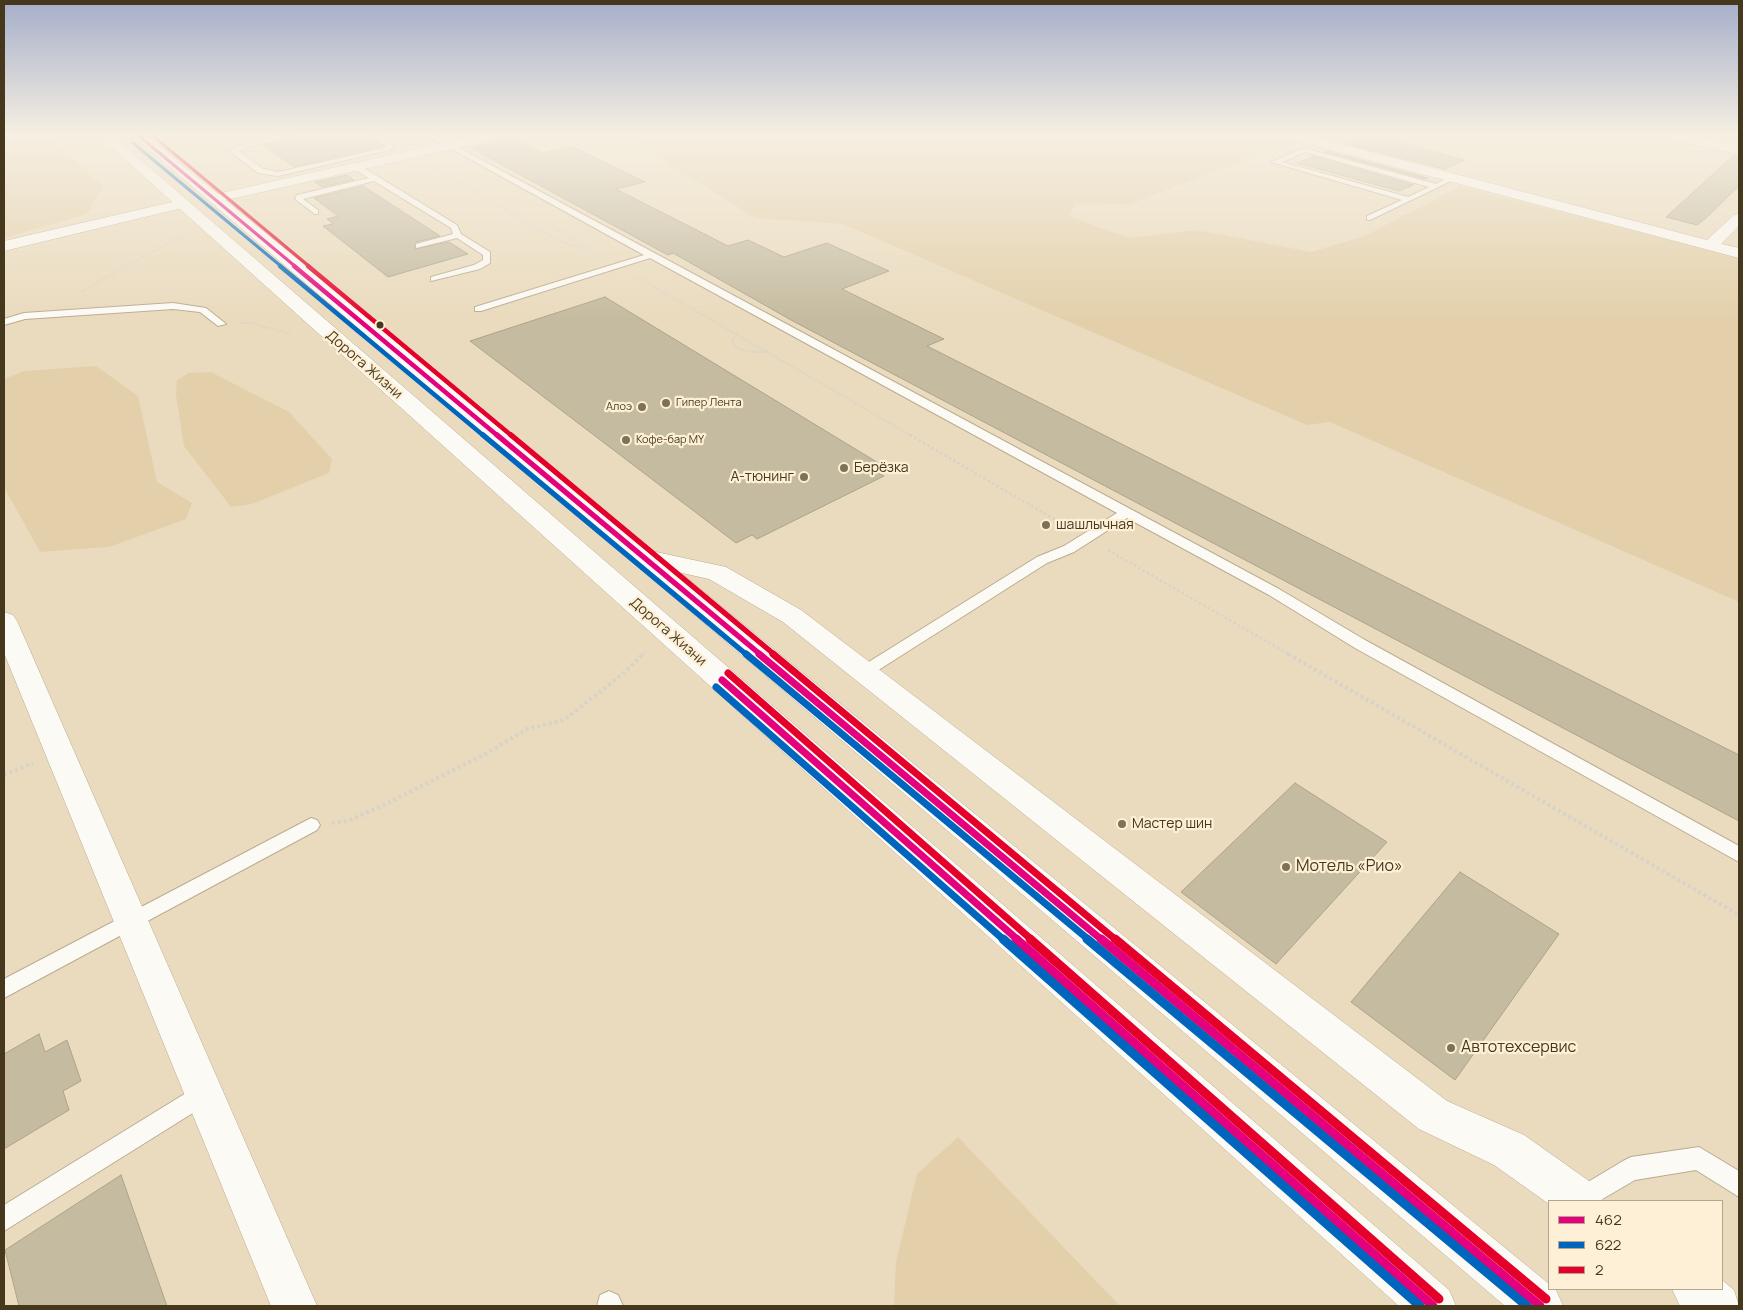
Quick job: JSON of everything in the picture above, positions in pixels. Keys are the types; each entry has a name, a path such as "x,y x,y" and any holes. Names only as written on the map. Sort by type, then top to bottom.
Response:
{"main road":[{"name":"Дорога Жизни","path":"173,197 1433,1306"},
{"path":"213,199 220,197"},
{"path":"1527,197 1739,253"},
{"path":"213,199 1540,1306"},
{"path":"4,246 181,204"},
{"path":"1711,245 1739,218"},
{"path":"642,557 717,574 747,589 792,616 1433,1115 1509,1150 1579,1200"},
{"path":"6,635 294,1306"},
{"path":"1696,1290 1718,1306"}],"lane":[{"path":"300,197 299,199 315,212"},
{"path":"405,197 454,227 458,235 487,254 487,260 477,267 434,279"},
{"path":"546,197 1274,592 1360,644 1739,855"},
{"path":"1401,197 1408,199"},
{"path":"1370,218 1412,197"},
{"path":"419,246 458,235"},
{"path":"478,309 652,255"},
{"path":"4,322 24,316 173,306 203,310 221,324"},
{"path":"864,672 1042,560 1069,549 1127,512"},
{"path":"4,989 312,825"},
{"path":"4,1219 204,1093"},
{"path":"1582,1200 1631,1169 1698,1158 1739,1185"}],"path":[{"path":"485,197 561,242 588,250 737,333 1739,916"},
{"path":"82,292 174,240 184,237"},
{"path":"221,324 251,323 292,334"},
{"path":"737,333 732,341 737,348 750,352 767,352"},
{"path":"312,825 348,821 489,752 527,729 564,720 625,672 650,647"}],"shaded area":[{"path":"4,197 97,197 87,214 4,238"},
{"path":"722,197 1148,197 1130,204 1076,203 1068,216 1128,238 1197,230 1311,252 1365,236 1439,197 1503,197 1739,258 1739,602 1330,422 1307,425 843,224 755,218"},
{"path":"96,366 138,396 157,482 192,503 186,519 109,547 40,552 4,487 4,379 24,371"},
{"path":"211,372 289,412 332,459 329,473 252,504 231,507 184,446 176,395 177,380 189,373"},
{"path":"958,1137 1120,1306 894,1306 896,1262 917,1174"}],"building":[{"path":"380,197 440,236 416,242 415,249 449,242 468,254 388,277 323,226 333,224 327,219 338,216 314,198"},
{"path":"561,197 632,197 728,246 748,240 784,257 827,243 889,271 842,289 944,339 927,346 1739,755 1739,821 791,320 673,253 668,255"},
{"path":"1688,197 1728,197 1697,225 1666,217"},
{"name":"Гипер Лента","path":"605,297 885,467 876,471 884,476 757,539 752,535 736,543 470,341"},
{"name":"Мотель «Рио»","path":"1295,783 1387,842 1276,964 1181,892"},
{"path":"1460,872 1559,934 1455,1080 1351,1002"},
{"path":"39,1034 45,1052 67,1040 81,1081 63,1091 69,1110 4,1149 4,1054"},
{"path":"121,1175 167,1306 19,1306 5,1250"}],"transit line":[{"name":"622","path":"198,197 1527,1306"},
{"name":"462","path":"212,197 1540,1306"},
{"name":"2","path":"226,197 1546,1299"},
{"name":"2","path":"728,673 1439,1299"},
{"name":"462","path":"722,680 1433,1306"},
{"name":"622","path":"716,687 1420,1306"}],"place":[{"name":"Гипер Лента","path":"666,403"},
{"name":"Алоэ","path":"642,407"},
{"name":"Кофе-бар MY","path":"626,440"},
{"name":"Берёзка","path":"844,468"},
{"name":"А-тюнинг","path":"804,477"},
{"name":"шашлычная","path":"1046,525"},
{"name":"Мастер шин","path":"1122,824"},
{"name":"Мотель «Рио»","path":"1286,867"},
{"name":"Автотехсервис","path":"1451,1048"}]}
